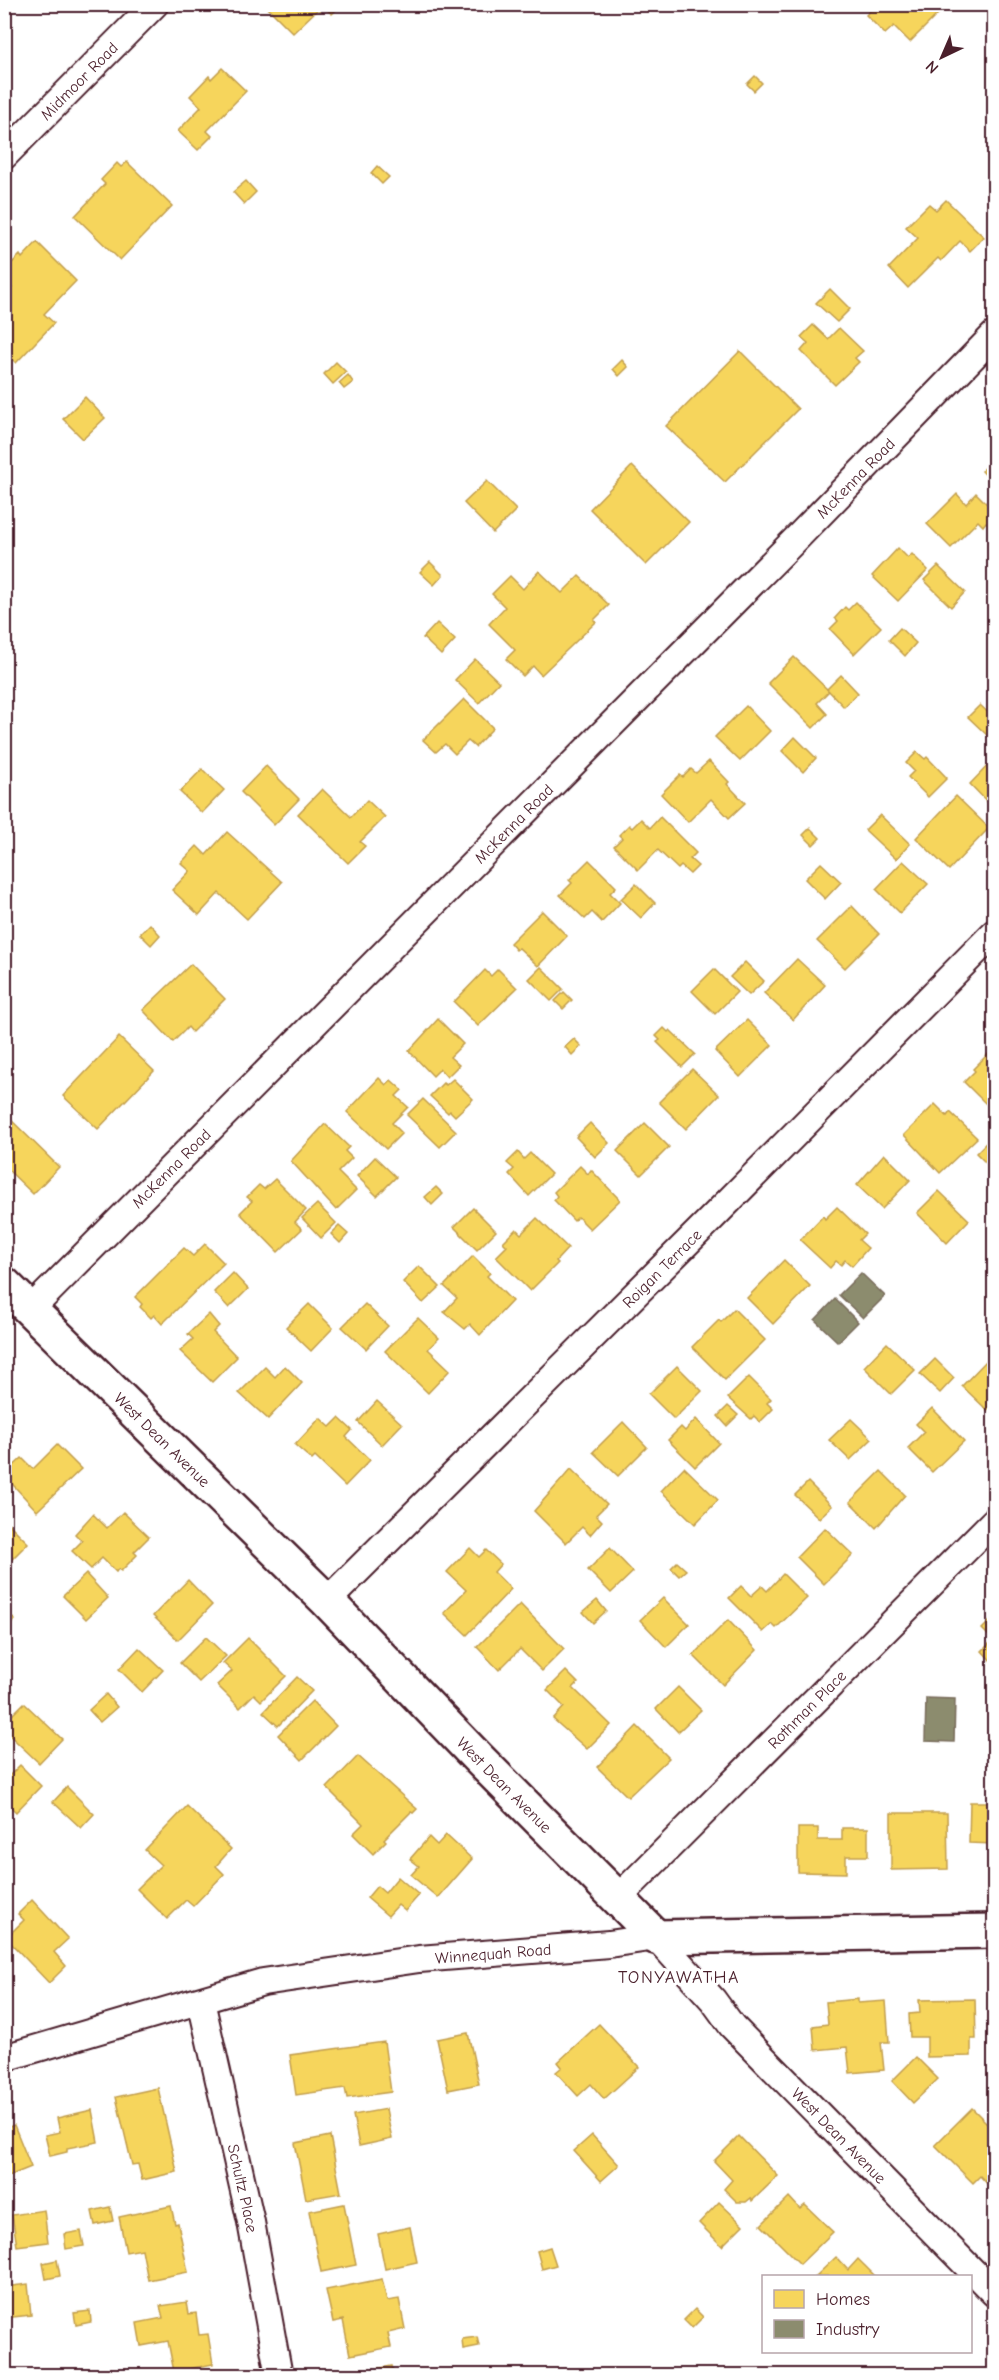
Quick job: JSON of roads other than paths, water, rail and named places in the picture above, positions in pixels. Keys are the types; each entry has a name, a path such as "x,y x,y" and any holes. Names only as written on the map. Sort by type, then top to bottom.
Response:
{"street":[{"name":"Midmoor Road","path":"4,156 155,4"},
{"name":"McKenna Road","path":"30,1310 794,541 994,335"},
{"name":"Roigan Terrace","path":"327,1601 699,1232 994,933"},
{"name":"West Dean Avenue","path":"4,1284 327,1601 477,1757 656,1937 713,2000 732,2026 994,2294"},
{"name":"Rothman Place","path":"618,1898 994,1521"},
{"name":"Winnequah Road","path":"4,2058 263,1982 419,1959 609,1944 656,1937 994,1931"},
{"name":"Schultz Place","path":"201,2001 251,2223 279,2376"}],"district":[{"name":"TONYAWATHA","path":"679,1977"}]}
